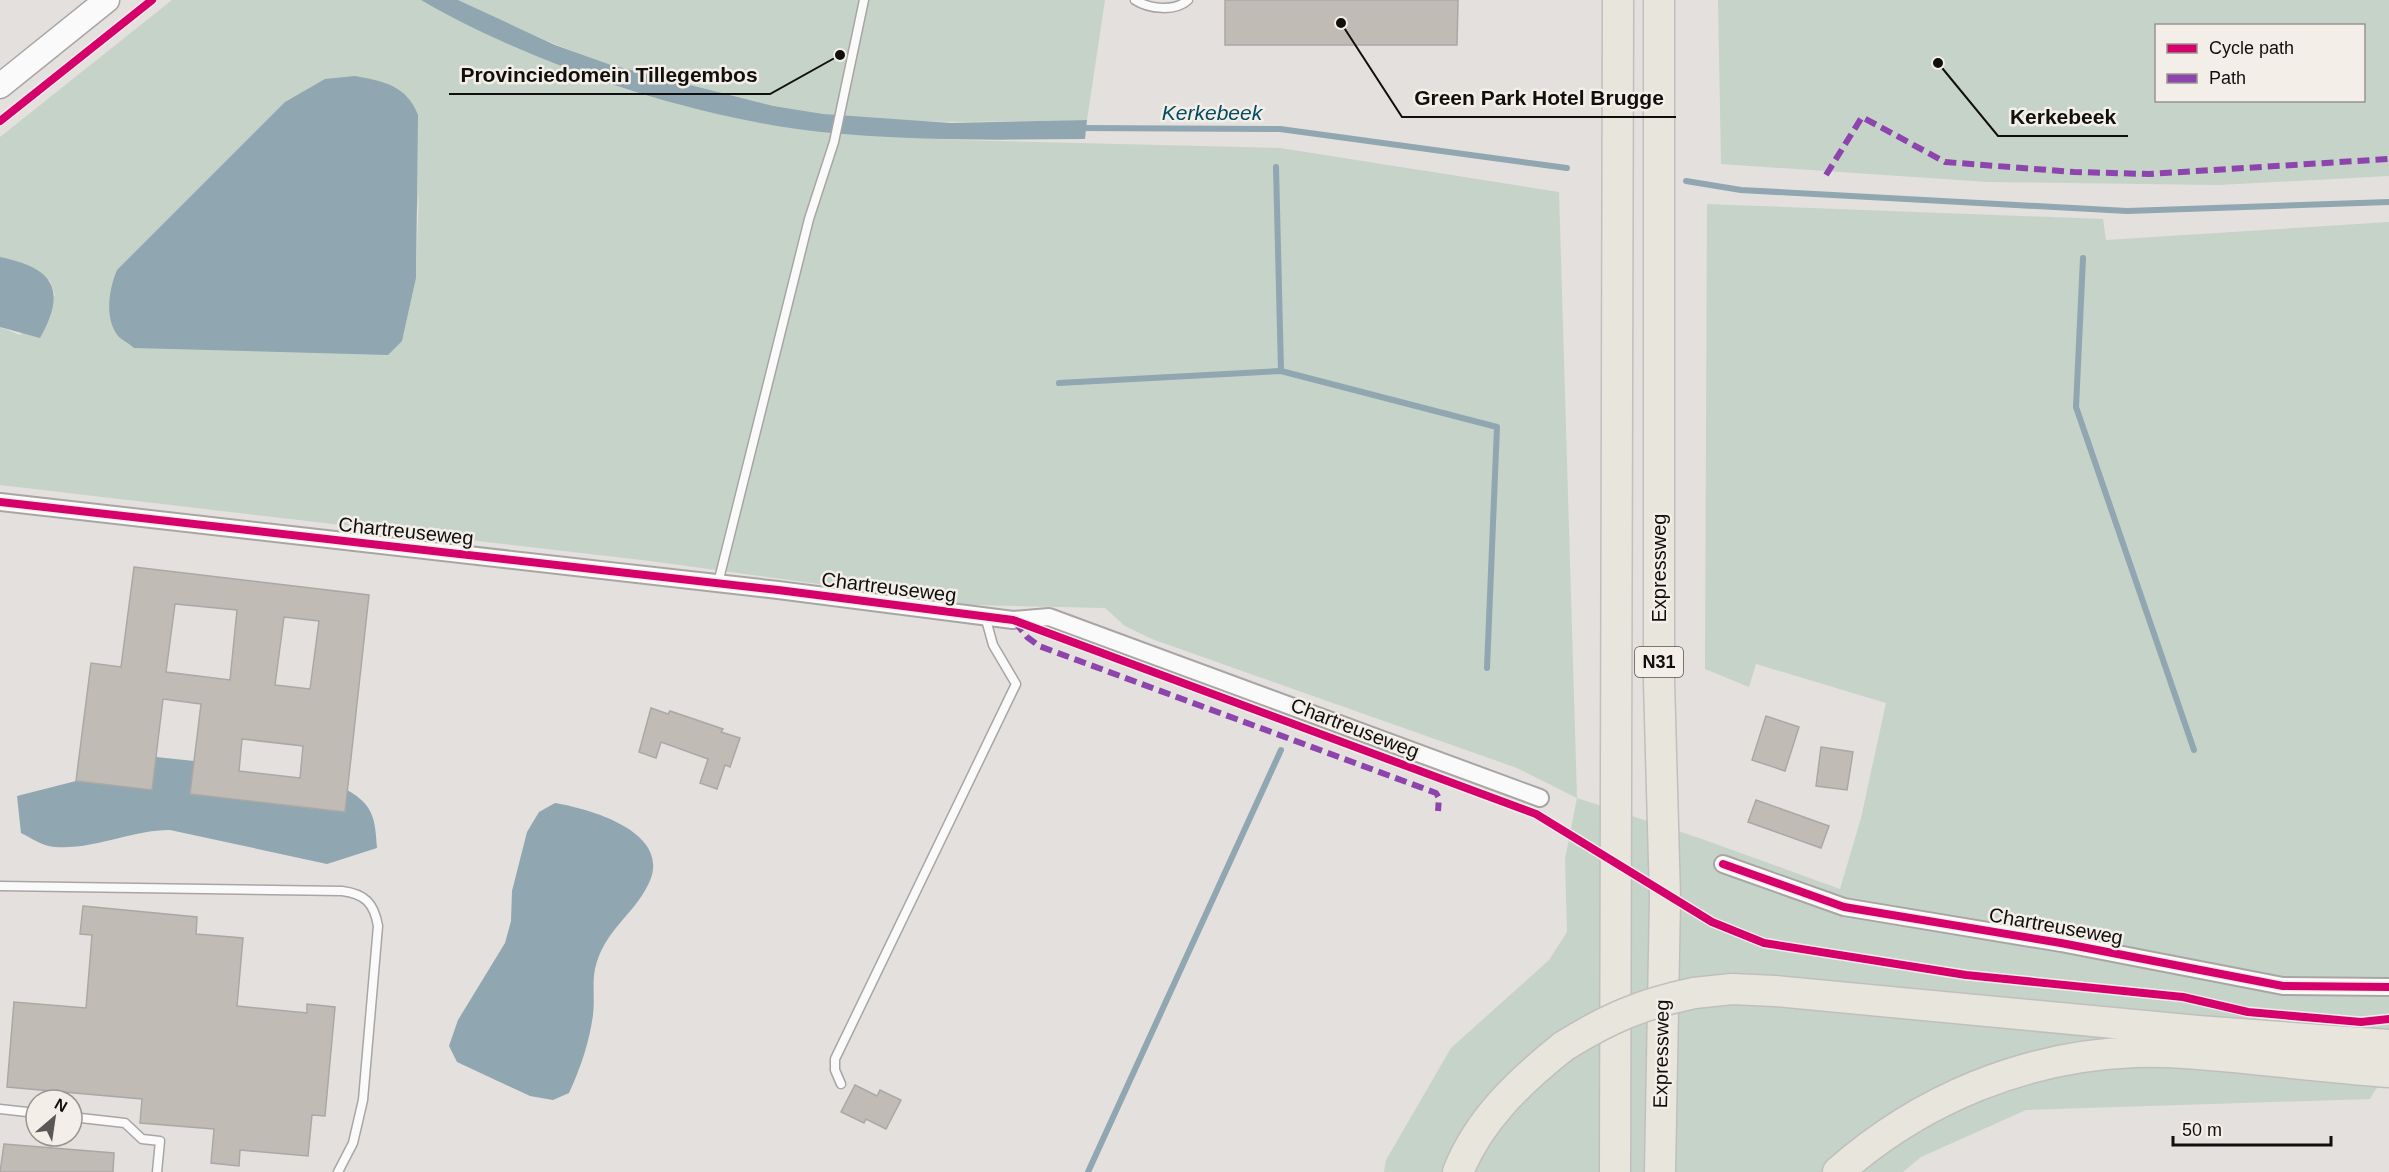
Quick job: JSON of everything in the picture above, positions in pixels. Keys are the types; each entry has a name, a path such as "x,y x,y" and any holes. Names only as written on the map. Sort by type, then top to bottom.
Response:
{"highway":[{"name":"N31","path":"1615,1172 1618,0"},
{"name":"Expressweg","path":"1659,0 1659,658 1665,898 1660,1172"},
{"path":"1458,1172 1487,1120 1522,1080 1564,1046 1600,1023 1647,1003 1694,993 1732,989 1775,991 2198,1031 2389,1045"},
{"path":"1838,1172 1863,1150 1910,1118 1960,1092 2013,1072 2072,1058 2136,1052 2195,1054 2389,1072"}],"main road":[{"path":"0,86 107,0"}],"street":[{"name":"Chartreuseweg","path":"0,502 718,583 1013,620 1049,617 1540,798"},
{"name":"Chartreuseweg","path":"1723,864 1844,907 2061,943 2283,986 2389,987"}],"lane":[{"path":"718,583 809,219 834,142 864,0"},
{"path":"1135,0 1145,6 1175,7 1188,0"},
{"path":"841,1084 835,1070 835,1059 1016,684 993,645 985,615"},
{"path":"0,886 342,891 357,893 368,900 375,910 378,926 363,1100 353,1143 338,1172"},
{"path":"0,1109 24,1112"},
{"path":"84,1118 125,1123 142,1138 160,1142 157,1172"}],"shaded area":[{"path":"172,0 421,0 549,61 605,82 707,110 821,132 957,140 1280,148 1559,192 1577,798 1517,768 1152,639 1125,626 1105,608 972,605 650,561 0,485 0,327 20,335 55,295 50,281 33,269 0,257 0,137","holes":["419,193 416,278 402,341"]},
{"path":"458,0 1105,0 1087,120 988,122 857,118 777,109 730,99 683,88 590,58"},
{"path":"1718,0 2389,0 2389,176 2219,185 1988,182 1721,164"},
{"path":"1707,204 2103,219 2106,240 2389,222 2389,1067 2370,1099 2026,1110 1921,1157 1903,1172 1384,1172 1386,1160 1451,1048 1549,960 1567,932 1565,859 1577,798 1699,838 1840,889 1861,818 1886,703 1756,664 1749,687 1705,669"}],"water":[{"path":"421,0 458,0 555,45 611,65 773,106 823,114 951,123 1087,120 1085,139 953,139 854,135 771,125 720,115 667,101 563,67 465,24"},
{"path":"355,76 393,86 408,97 418,115 416,278 402,341 388,355 134,348 118,336 109,312 112,286 117,270 285,102 325,79"},
{"path":"0,257 33,268 44,275 50,284 53,307 40,338 0,327"},
{"path":"156,757 194,761 191,794 344,812 347,790 368,807 374,821 377,848 327,864 170,830 141,833 70,847 47,846 21,833 17,796 76,781 152,790"},
{"path":"555,803 589,811 625,827 640,838 650,851 653,867 648,885 605,944 599,956 594,975 593,1015 584,1055 569,1093 553,1100 530,1096 457,1062 449,1046 458,1020 505,943 511,921 512,891 527,832 539,812"}],"building":[{"path":"1225,0 1458,0 1457,45 1225,45"},
{"path":"134,567 369,595 345,812 190,794 201,704 163,699 152,790 76,781 91,663 121,667","holes":["175,604 237,610 230,680 166,672","284,617 319,621 310,689 275,685","242,739 303,746 300,778 239,771"]},
{"path":"651,708 668,714 670,711 723,729 721,732 740,738 730,767 725,765 717,789 700,783 708,759 661,742 656,758 639,752"},
{"path":"1766,716 1799,727 1785,771 1752,760"},
{"path":"1821,747 1853,752 1847,790 1816,786"},
{"path":"1756,800 1829,826 1821,848 1748,822"},
{"path":"83,906 197,917 196,934 243,938 237,1006 307,1013 307,1004 335,1007 325,1116 312,1115 308,1156 240,1150 239,1166 211,1163 214,1129 140,1123 142,1099 84,1094 84,1088 7,1087 14,1002 86,1008 92,935 80,934"},
{"path":"855,1085 877,1096 880,1090 901,1100 886,1129 866,1119 864,1123 841,1112"},
{"path":"4,1144 24,1146 24,1148 114,1153 113,1172 0,1172"}],"waterway":[{"name":"Kerkebeek","path":"1079,128 1280,129 1567,168"},
{"path":"1276,167 1281,371"},
{"name":"Kerkebeek","path":"1686,181 1741,190 2127,211 2389,202"},
{"path":"2083,258 2076,407 2194,750"},
{"path":"1059,383 1281,371 1497,427 1487,668"},
{"path":"1088,1172 1281,750"}],"marked path":[{"path":"1826,175 1862,117 1945,162 2074,172 2149,174 2389,159"},
{"path":"1015,622 1027,637 1039,646 1436,793 1439,798 1438,811"}],"cycle path":[{"path":"0,121 152,0"},
{"path":"0,502 778,590 1013,620 1536,814 1712,922 1764,943 1966,975 2183,997 2248,1012 2361,1022 2389,1019"},
{"path":"1723,864 1844,907 2061,943 2283,986 2389,987"}],"place":[{"name":"Green Park Hotel Brugge","path":"1341,23"},
{"name":"Provinciedomein Tillegembos","path":"840,55"},
{"name":"Kerkebeek","path":"1938,63"}]}
